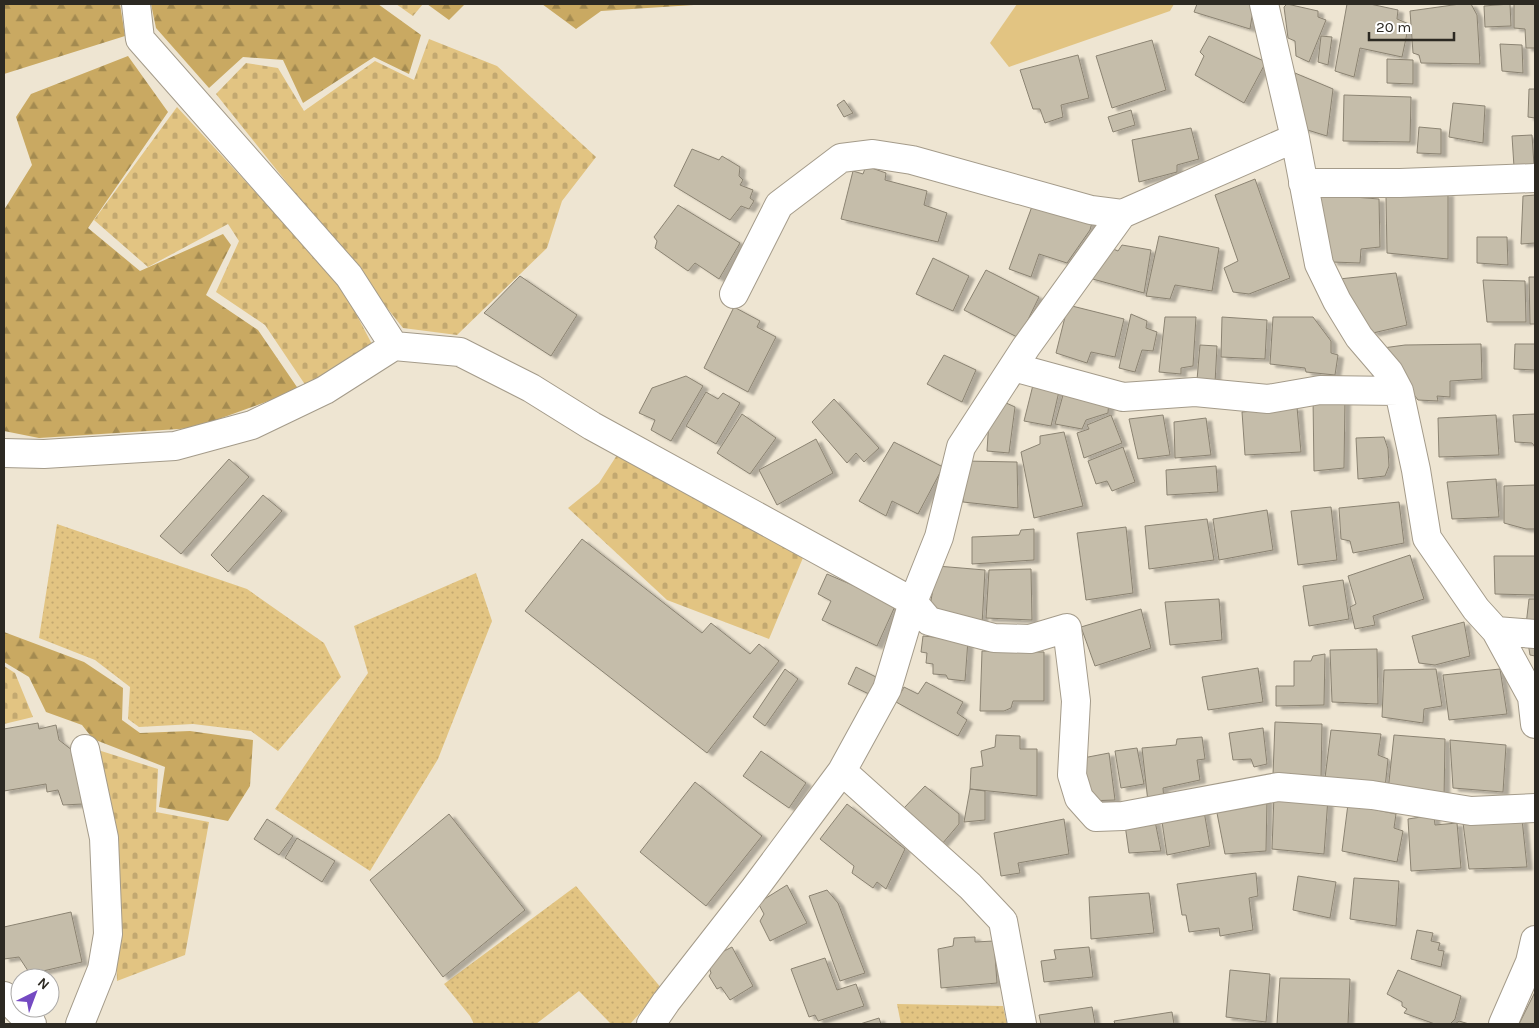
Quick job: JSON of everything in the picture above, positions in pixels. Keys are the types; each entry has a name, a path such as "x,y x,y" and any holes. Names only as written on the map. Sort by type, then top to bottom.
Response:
{"street":[{"path":"136,4 140,39 349,276 394,346"},
{"path":"1264,4 1295,138 1320,264 1337,301 1360,337 1389,372 1399,391 1416,470 1427,538 1476,609 1496,631 1532,697 1535,724"},
{"path":"651,1024 842,771 887,689 913,602 939,538 962,447 1013,367 1122,214 1295,138"},
{"path":"734,294 779,205 841,158 873,154 912,160 1091,210 1122,214"},
{"path":"1303,183 1400,183 1535,178"},
{"path":"4,452 44,454 175,446 252,425 325,390 394,346 460,352 531,388 600,431 913,602 929,621 994,638 1030,639 1066,628 1076,701 1072,775 1079,798 1096,818 1124,816 1278,787 1372,795 1471,812 1535,808"},
{"path":"1013,367 1123,396 1195,392 1268,399 1320,390 1399,391"},
{"path":"1496,631 1535,634"},
{"path":"80,1024 102,970 108,934 104,838 85,749"},
{"path":"842,771 970,886 1003,922 1022,1024"},
{"path":"1503,1024 1530,962 1535,940"},
{"path":"4,996 32,1024"}],"green space":[{"path":"4,4 120,4 125,36 4,74"},
{"path":"151,4 378,4 421,35 409,74 374,57 303,103 283,60 243,57 209,88 156,28"},
{"path":"396,4 423,4 413,16"},
{"path":"427,4 465,4 449,20"},
{"path":"542,4 709,4 601,11 576,29"},
{"path":"1017,4 1174,4 1170,11 1009,67 990,43"},
{"path":"429,39 497,66 596,157 562,201 547,248 457,335 403,328 216,94 246,63 278,68 304,111 375,61 414,80"},
{"path":"128,56 168,112 88,228 140,271 223,234 231,245 206,295 258,330 299,390 194,428 39,438 4,431 4,210 32,165 16,117 31,94"},
{"path":"177,107 341,285 374,348 306,386 265,325 216,292 239,241 228,224 148,267 94,220"},
{"path":"617,455 805,553 769,639 667,600 568,508 599,483"},
{"path":"57,524 247,589 324,643 341,677 278,751 251,731 193,724 139,727 128,719 130,687 95,660 39,638"},
{"path":"476,573 492,621 438,759 370,871 275,809 368,673 354,626"},
{"path":"4,632 84,662 123,688 122,720 140,733 190,731 253,740 250,786 228,821 159,807 165,767 93,739 82,725 46,712 29,677 4,662"},
{"path":"4,666 15,673 33,717 4,724"},
{"path":"98,750 158,769 156,812 209,822 185,955 117,981 114,866"},
{"path":"576,886 662,989 630,1024 611,1024 579,991 536,1024 474,1024 470,1016 444,984"},
{"path":"897,1004 1003,1006 1007,1024 901,1024"}],"building":[{"path":"1197,4 1254,4 1250,29 1194,12"},
{"path":"1287,4 1318,11 1318,17 1326,20 1309,62 1296,56 1295,41 1288,38 1284,7"},
{"path":"1347,4 1370,4 1398,10 1397,19 1409,24 1402,57 1360,48 1354,77 1335,71"},
{"path":"1471,4 1477,15 1480,64 1421,63 1419,55 1413,53 1410,11"},
{"path":"1510,4 1511,26 1485,27 1484,6"},
{"path":"1514,4 1535,4 1535,48 1526,48 1525,29 1514,28"},
{"path":"1209,36 1266,62 1244,103 1195,75 1204,56 1200,52"},
{"path":"1321,36 1332,37 1328,65 1318,62"},
{"path":"1152,40 1166,90 1112,108 1096,56"},
{"path":"1500,44 1522,45 1523,73 1502,71"},
{"path":"1078,55 1089,98 1061,105 1063,117 1045,123 1040,109 1033,109 1020,70"},
{"path":"1387,59 1413,60 1413,84 1387,83"},
{"path":"1295,73 1333,89 1327,136 1301,128"},
{"path":"1529,89 1535,89 1535,118 1528,117"},
{"path":"1344,95 1411,97 1410,142 1343,141"},
{"path":"844,100 853,113 844,117 837,105"},
{"path":"1453,103 1485,106 1483,143 1449,137"},
{"path":"1131,110 1135,125 1113,132 1108,117"},
{"path":"1419,127 1441,129 1441,154 1417,153"},
{"path":"1191,128 1199,159 1177,165 1177,172 1139,182 1132,140"},
{"path":"1532,135 1534,165 1514,167 1512,136"},
{"path":"692,149 719,160 722,156 740,167 739,176 743,180 740,185 753,190 750,198 754,201 749,209 741,206 730,220 674,186"},
{"path":"866,166 886,173 885,180 927,191 924,205 947,213 938,242 841,219 853,171 863,174"},
{"path":"1255,179 1290,278 1249,294 1233,292 1224,268 1238,261 1215,195"},
{"path":"1448,193 1448,259 1387,253 1386,197"},
{"path":"1316,194 1379,199 1380,247 1361,249 1360,263 1332,262"},
{"path":"1535,195 1535,243 1521,244 1523,196"},
{"path":"1034,201 1093,219 1090,230 1067,263 1039,254 1031,277 1009,269"},
{"path":"678,205 740,243 719,279 695,263 688,271 655,248 657,241 654,237"},
{"path":"1159,236 1219,248 1212,291 1175,285 1170,299 1146,296"},
{"path":"1477,237 1507,237 1508,265 1477,263"},
{"path":"1122,245 1151,250 1144,293 1089,278 1108,247 1118,251"},
{"path":"933,258 969,276 953,311 916,294"},
{"path":"986,270 1039,297 1019,338 964,310"},
{"path":"1396,273 1407,325 1373,333 1352,312 1339,279"},
{"path":"520,276 577,315 551,356 484,313"},
{"path":"1529,277 1535,277 1535,324 1530,324"},
{"path":"1483,280 1525,281 1526,322 1487,322"},
{"path":"1068,305 1124,319 1115,357 1091,352 1087,363 1056,353"},
{"path":"734,307 760,321 757,327 776,337 748,392 704,368"},
{"path":"1131,314 1147,321 1146,328 1157,332 1153,351 1142,350 1135,372 1119,368"},
{"path":"1165,317 1196,317 1193,366 1181,368 1181,374 1159,372"},
{"path":"1222,317 1267,320 1265,359 1221,357"},
{"path":"1273,317 1313,317 1331,341 1331,353 1338,355 1335,375 1306,372 1305,368 1270,364"},
{"path":"1481,344 1482,379 1450,381 1450,397 1437,396 1438,401 1418,400 1383,354 1383,348 1405,345"},
{"path":"1515,344 1535,344 1535,370 1514,369"},
{"path":"1200,345 1217,346 1215,383 1197,380"},
{"path":"944,355 976,370 962,402 927,384"},
{"path":"686,376 703,386 671,441 651,430 655,420 639,413 652,388"},
{"path":"1034,381 1060,387 1051,426 1024,421"},
{"path":"706,392 718,399 723,393 740,403 716,444 686,426"},
{"path":"1063,395 1109,399 1108,413 1086,420 1082,429 1055,424"},
{"path":"1313,398 1345,398 1344,468 1314,471"},
{"path":"834,399 879,448 864,462 856,453 847,463 812,422"},
{"path":"1004,402 1015,407 1009,453 987,451 989,419"},
{"path":"1297,407 1301,452 1245,455 1242,412"},
{"path":"742,414 776,438 750,474 717,453"},
{"path":"1535,414 1535,447 1532,443 1515,442 1513,415"},
{"path":"1111,415 1122,443 1084,458 1077,433 1089,429 1087,425"},
{"path":"1163,415 1170,455 1138,459 1129,419"},
{"path":"1496,415 1499,455 1439,457 1438,418"},
{"path":"1206,418 1211,455 1175,458 1174,422"},
{"path":"1064,432 1083,506 1034,518 1021,452 1040,444 1040,436"},
{"path":"1384,437 1388,449 1389,466 1385,476 1358,479 1356,438"},
{"path":"816,439 833,473 777,505 759,470"},
{"path":"894,442 943,467 918,514 892,501 886,516 859,501"},
{"path":"1123,447 1135,482 1112,491 1107,481 1096,484 1088,461"},
{"path":"229,459 249,477 181,554 160,536"},
{"path":"965,461 1017,462 1018,508 963,502"},
{"path":"1216,466 1218,492 1167,495 1166,470"},
{"path":"1496,479 1499,517 1452,519 1447,482"},
{"path":"1535,485 1535,529 1526,529 1504,523 1504,486"},
{"path":"263,495 282,511 228,572 211,555"},
{"path":"1399,502 1404,543 1353,553 1350,541 1341,539 1339,508"},
{"path":"1331,507 1337,560 1298,565 1291,511"},
{"path":"1267,510 1273,550 1219,560 1213,519"},
{"path":"1207,519 1214,560 1149,569 1145,526"},
{"path":"1126,527 1133,593 1086,600 1077,533"},
{"path":"1034,529 1034,560 972,564 972,537 1019,535 1021,530"},
{"path":"582,539 702,633 711,623 750,654 759,644 779,661 707,753 525,611"},
{"path":"1410,555 1424,599 1373,616 1375,625 1355,629 1350,607 1356,604 1348,576"},
{"path":"1494,556 1535,556 1535,595 1495,594"},
{"path":"937,566 985,570 982,625 930,606"},
{"path":"1031,569 1032,620 986,618 989,570"},
{"path":"827,574 896,604 877,646 822,620 831,601 818,594"},
{"path":"1343,580 1349,619 1309,626 1303,586"},
{"path":"1219,599 1222,640 1170,645 1165,602"},
{"path":"1529,599 1535,599 1535,626 1526,625"},
{"path":"1141,609 1151,648 1095,666 1081,627"},
{"path":"1464,622 1470,656 1435,665 1419,663 1412,636"},
{"path":"923,636 968,640 965,681 948,679 946,675 933,674 933,664 926,663 927,653 921,652"},
{"path":"1527,637 1535,638 1535,656 1530,655"},
{"path":"1377,649 1378,704 1332,702 1330,650"},
{"path":"982,651 1044,652 1044,701 1013,701 1011,708 1004,711 980,711"},
{"path":"1325,654 1324,705 1276,706 1276,686 1294,686 1294,661 1311,661 1313,656"},
{"path":"856,667 878,678 871,695 848,684"},
{"path":"1258,668 1263,702 1208,710 1202,677"},
{"path":"785,669 798,679 765,726 753,717"},
{"path":"1436,669 1442,706 1424,709 1423,723 1382,717 1384,670"},
{"path":"1500,669 1507,714 1449,720 1443,675"},
{"path":"926,682 963,702 957,713 967,720 958,736 896,702 904,687 918,694"},
{"path":"1275,722 1322,724 1321,780 1273,775"},
{"path":"38,723 39,729 56,725 59,740 77,754 83,804 63,805 58,790 47,792 46,784 4,791 4,729"},
{"path":"1263,728 1267,764 1254,767 1251,759 1233,760 1229,733"},
{"path":"1331,730 1381,734 1378,755 1388,759 1385,788 1325,778"},
{"path":"996,735 1020,736 1020,749 1037,749 1037,796 970,789 971,768 983,766 981,751 995,747"},
{"path":"1394,735 1445,739 1444,800 1388,791"},
{"path":"1202,737 1205,759 1197,760 1200,780 1163,788 1164,800 1148,802 1142,748 1176,745 1177,739"},
{"path":"1450,740 1506,745 1503,792 1453,788"},
{"path":"1137,748 1144,784 1121,788 1115,751"},
{"path":"761,751 806,783 789,808 743,776"},
{"path":"1109,753 1115,800 1086,801 1083,758"},
{"path":"695,782 762,836 706,906 640,852"},
{"path":"925,786 959,814 959,824 942,844 904,808"},
{"path":"970,789 985,791 985,820 964,822"},
{"path":"1274,795 1328,798 1324,854 1272,849"},
{"path":"1267,799 1266,851 1225,854 1216,808"},
{"path":"847,804 905,849 886,889 877,882 873,888 852,873 854,866 820,839"},
{"path":"1348,804 1396,814 1394,828 1403,831 1397,862 1342,851"},
{"path":"1204,811 1210,846 1167,855 1161,815"},
{"path":"449,814 525,910 443,977 370,880"},
{"path":"1434,815 1435,825 1457,823 1461,868 1411,871 1408,819"},
{"path":"267,819 293,836 279,855 254,839"},
{"path":"1064,819 1069,854 1018,863 1020,873 1001,876 994,833"},
{"path":"1522,819 1527,867 1469,869 1463,823"},
{"path":"1155,821 1161,851 1129,853 1125,825"},
{"path":"297,838 335,861 322,882 285,858"},
{"path":"1256,873 1258,896 1249,898 1253,930 1220,936 1219,928 1189,932 1186,915 1182,915 1177,884"},
{"path":"1298,876 1336,882 1330,918 1293,910"},
{"path":"1354,878 1399,881 1396,926 1350,919"},
{"path":"787,885 807,923 770,941 760,921 764,914 758,903"},
{"path":"827,890 838,903 865,973 840,981 809,896"},
{"path":"1149,893 1154,933 1091,939 1089,897"},
{"path":"71,912 82,962 56,968 26,968 19,957 4,959 4,927"},
{"path":"1417,930 1433,933 1431,941 1440,943 1438,950 1444,951 1441,967 1411,959"},
{"path":"975,937 975,942 994,941 997,983 941,988 938,949 953,946 954,938"},
{"path":"732,947 753,986 730,1000 721,987 717,989 709,976 711,973 709,967 718,959 718,954"},
{"path":"1089,947 1093,977 1044,982 1041,961 1056,959 1054,950"},
{"path":"825,958 837,990 856,984 864,1006 818,1021 815,1015 809,1017 791,969"},
{"path":"1230,970 1270,974 1266,1022 1226,1017"},
{"path":"1398,970 1461,996 1455,1019 1450,1024 1435,1024 1404,1013 1407,1009 1402,1006 1402,1002 1387,994"},
{"path":"1280,978 1350,979 1348,1024 1277,1024"},
{"path":"1535,992 1535,1024 1519,1024"},
{"path":"1092,1007 1095,1024 1041,1024 1039,1015"},
{"path":"1172,1012 1174,1024 1115,1024 1114,1021"},
{"path":"879,1018 881,1024 860,1024"},
{"path":"1459,1021 1469,1024 1455,1024"}]}
